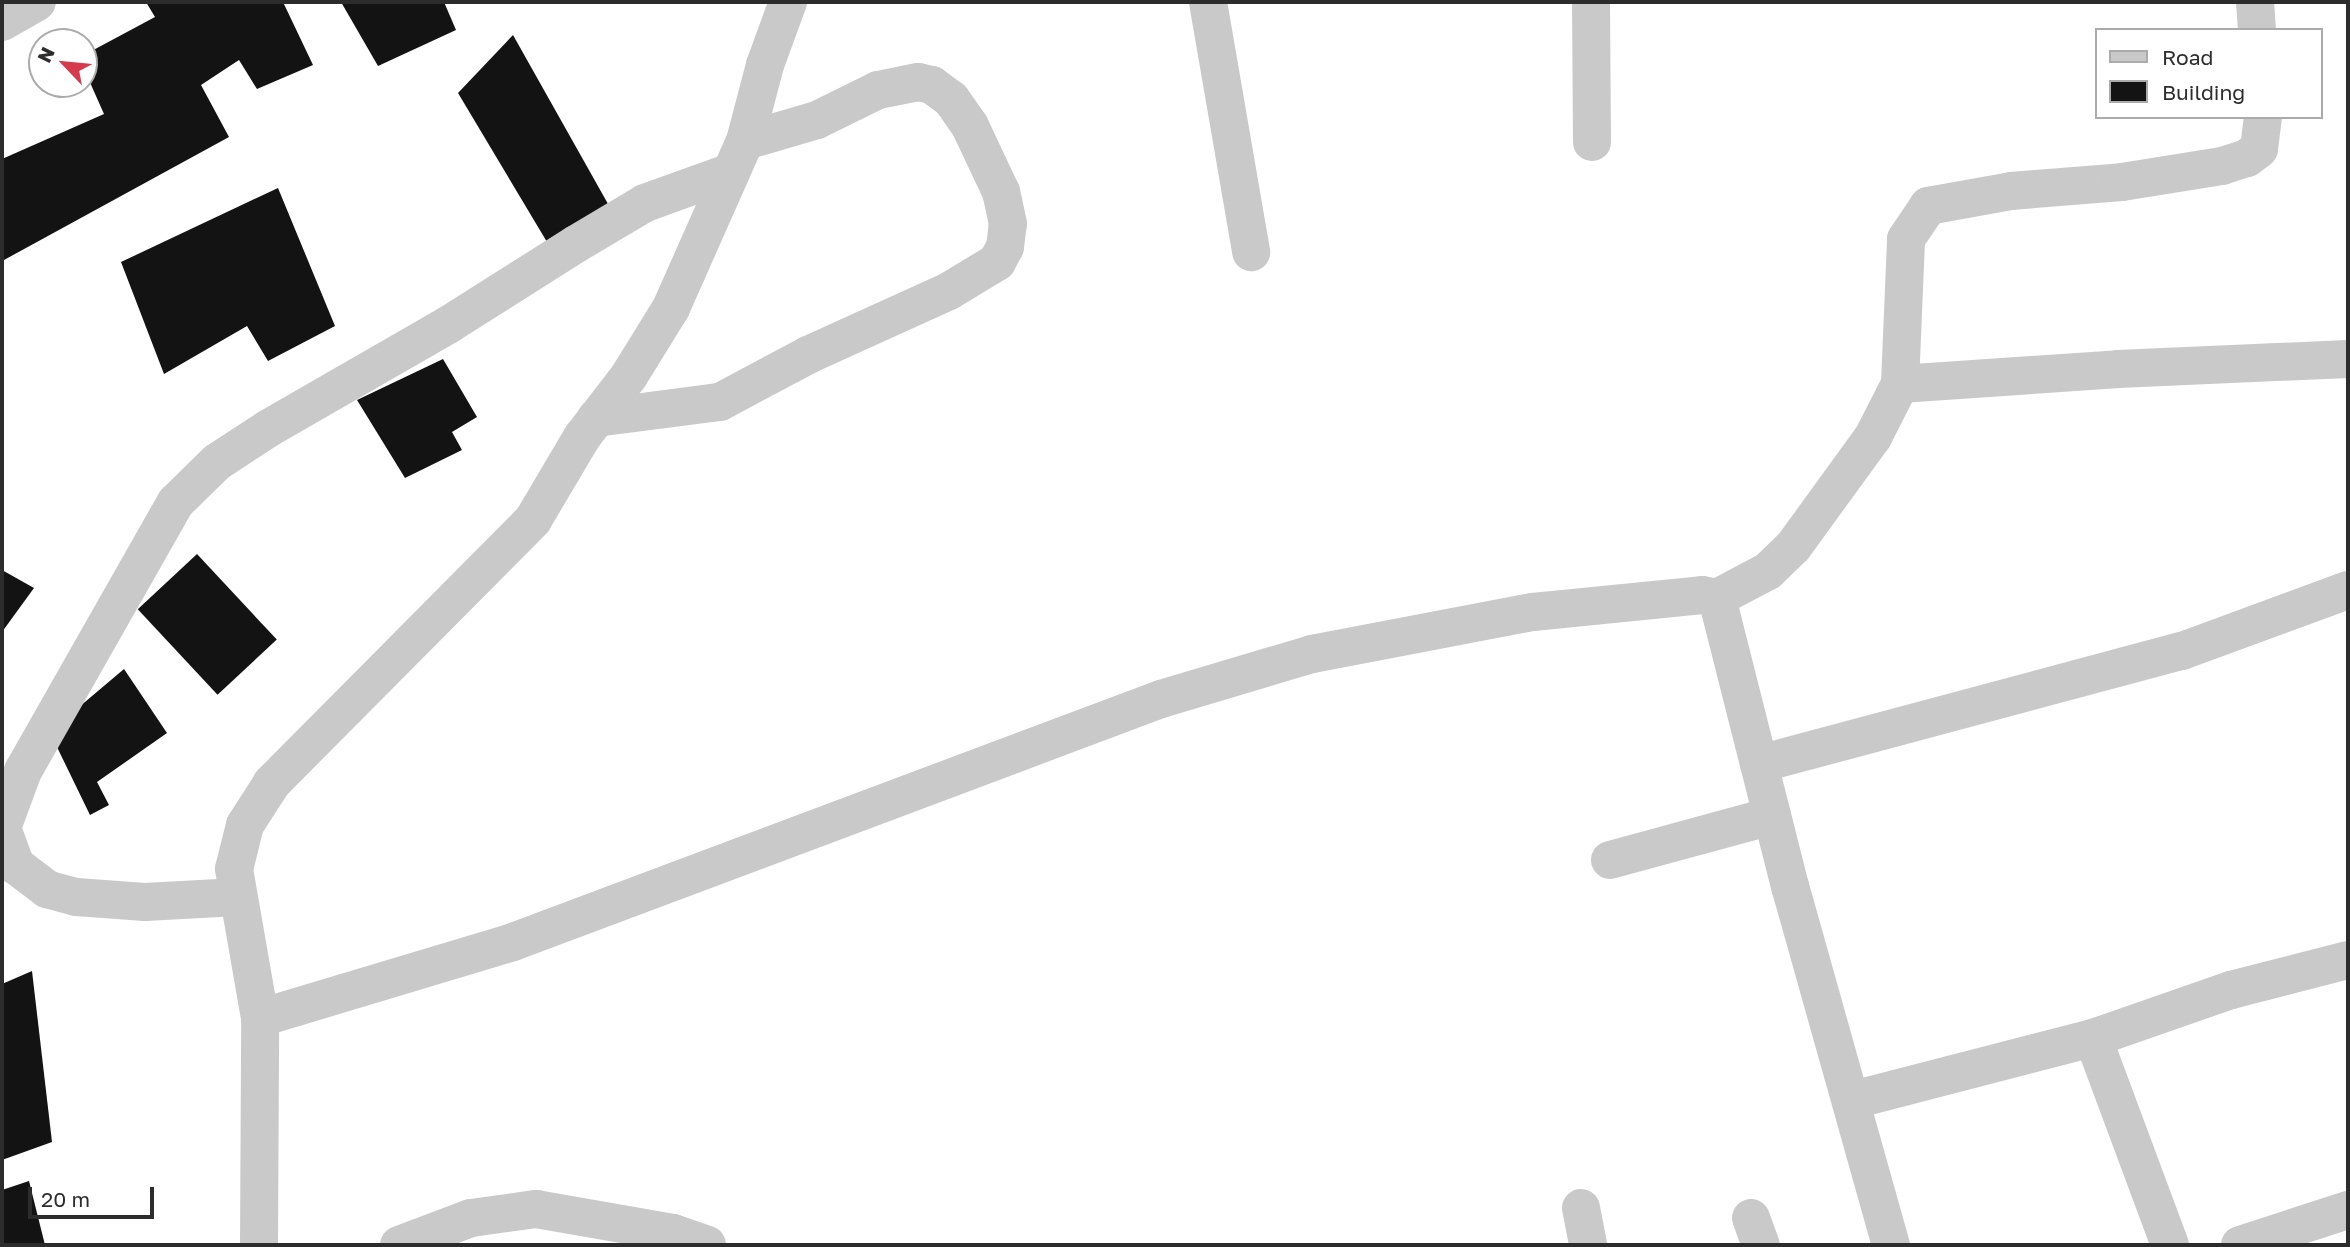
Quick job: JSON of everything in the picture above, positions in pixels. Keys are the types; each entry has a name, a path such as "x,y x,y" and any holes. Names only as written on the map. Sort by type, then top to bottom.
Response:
{"street":[{"path":"2,22 37,2"},
{"path":"258,1245 260,1018 237,897 236,849 244,825 272,783 533,520 596,418 671,309 738,157 765,65 788,2"},
{"path":"1208,2 1251,252"},
{"path":"1591,2 1592,142"},
{"path":"2255,2 2257,28"},
{"path":"237,897 145,902 76,897 47,889 16,866 2,828 23,771 176,502 217,462 269,428 412,346 645,203 878,90 918,82 932,85 950,99 970,126 1001,191 1008,223 1005,247 997,262 949,291 808,355 720,402 596,418"},
{"path":"260,1018 513,942 1161,699 1312,654 1533,612 1702,595 1717,598 1768,571 1793,547 1873,437 1900,384 1906,239 1928,206 2011,191 2122,182 2222,166 2247,158 2259,149 2263,119"},
{"path":"1900,384 2118,369 2348,359"},
{"path":"1759,764 2182,651 2348,590"},
{"path":"1717,598 1772,816 1853,1100 1891,1245"},
{"path":"1610,860 1772,816"},
{"path":"1853,1100 2093,1038 2231,990 2348,960"},
{"path":"2093,1038 2170,1245"},
{"path":"1581,1208 1588,1245"},
{"path":"399,1245 471,1218 536,1209 673,1233 707,1245"},
{"path":"2240,1245 2348,1210"}],"building":[{"path":"146,2 283,2 313,65 257,89 239,60 201,85 229,137 4,260 2,159 104,114 97,98 98,48 155,17"},
{"path":"341,2 444,2 456,30 378,66"},
{"path":"513,35 612,211 550,247 458,93"},
{"path":"278,188 335,326 268,361 247,326 164,374 121,262"},
{"path":"443,359 477,417 452,432 462,450 405,478 357,400"},
{"path":"197,554 277,640 218,695 138,609"},
{"path":"2,570 34,588 2,632"},
{"path":"124,669 167,733 97,782 109,805 90,815 56,745 53,729"},
{"path":"32,971 52,1142 2,1160 2,984"},
{"path":"29,1181 45,1245 2,1245 2,1190"}]}
